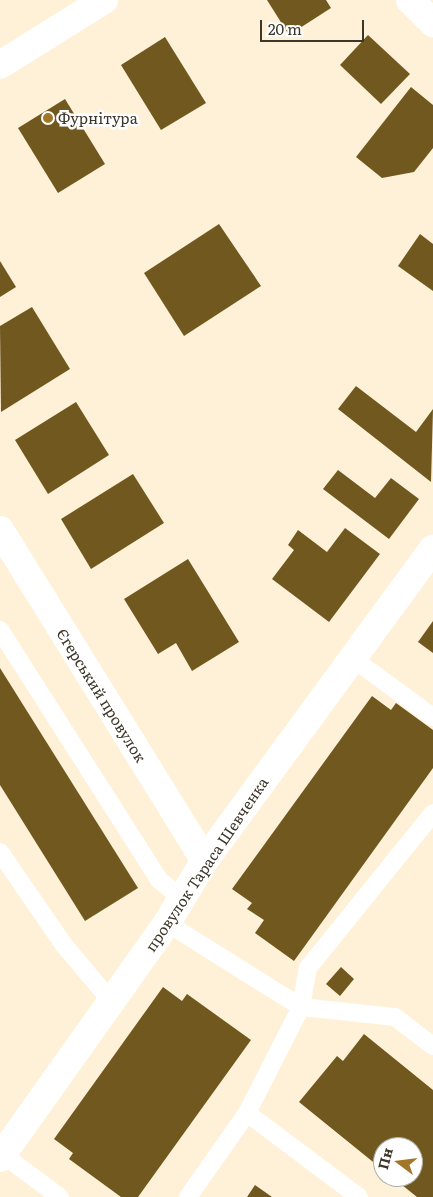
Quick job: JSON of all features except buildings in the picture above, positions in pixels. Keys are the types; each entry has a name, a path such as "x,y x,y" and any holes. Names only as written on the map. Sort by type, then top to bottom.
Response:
{"street":[{"path":"0,65 104,0"},
{"path":"410,0 433,22"},
{"name":"Єгерський провулок","path":"0,530 205,860"},
{"name":"провулок Тараса Шевченка","path":"1,1156 167,923 205,860 433,548"}],"lane":[{"path":"0,630 159,880 182,898"},
{"path":"352,658 433,717"},
{"path":"188,1197 247,1113 301,1007 308,968 433,813"},
{"path":"0,852 64,945 101,992 111,1000"},
{"path":"167,923 301,1007 394,1017 433,1046"},
{"path":"247,1113 359,1197"},
{"path":"1,1156 60,1197"}],"place":[{"name":"Фурнітура","path":"48,118"}]}
